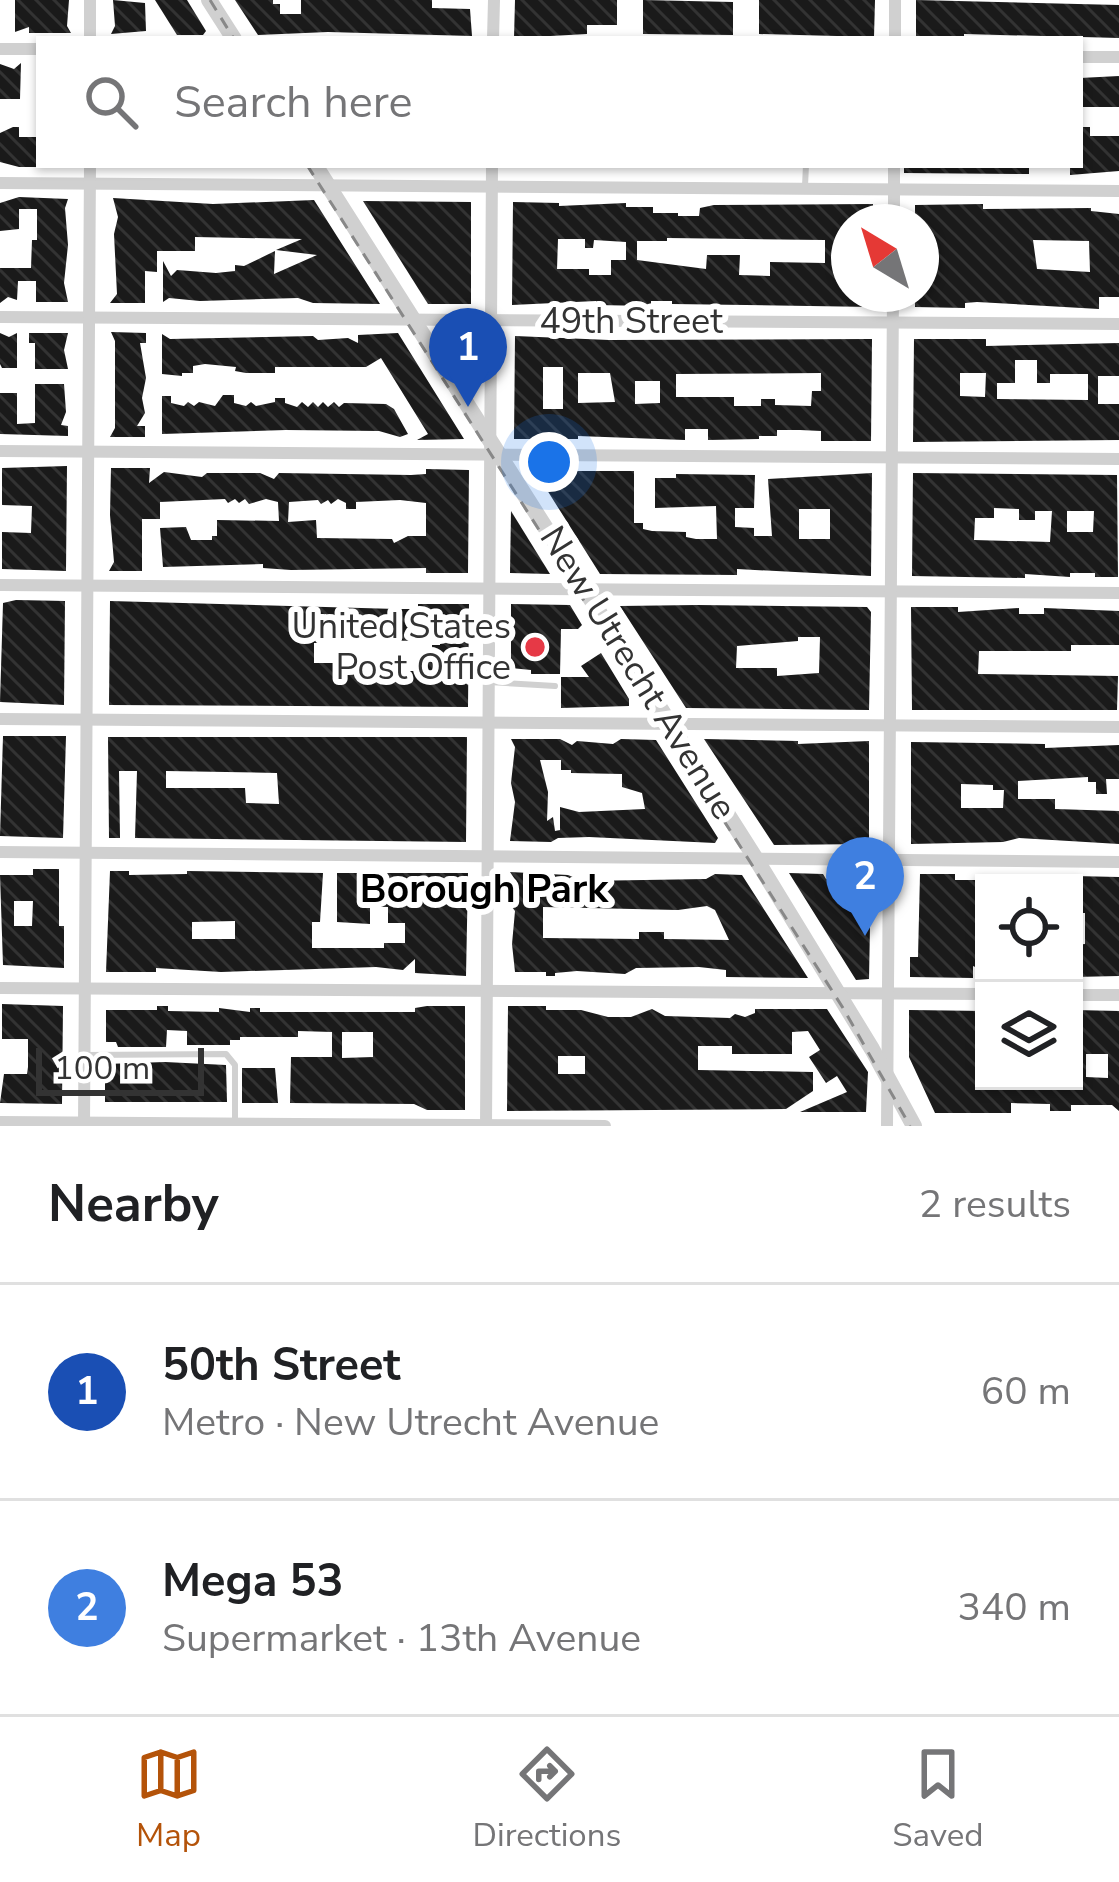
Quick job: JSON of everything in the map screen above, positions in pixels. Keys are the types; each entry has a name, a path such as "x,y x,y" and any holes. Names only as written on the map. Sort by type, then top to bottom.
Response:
{"street":[{"path":"90,0 90,36"},
{"path":"209,0 232,36"},
{"path":"494,0 494,36"},
{"path":"895,0 895,36"},
{"path":"0,49 36,49"},
{"path":"1083,57 1119,57"},
{"path":"84,1124 90,168"},
{"name":"New Utrecht Avenue","path":"317,168 756,859 914,1126"},
{"path":"486,1125 495,450 492,168"},
{"path":"894,168 894,204"},
{"path":"0,183 1119,191"},
{"path":"887,1126 893,312"},
{"name":"49th Street","path":"0,317 1119,324"},
{"path":"0,451 495,450 1119,459"},
{"path":"0,585 1119,593"},
{"path":"0,719 1119,727"},
{"path":"0,852 1119,862"},
{"path":"0,988 975,994"},
{"path":"1083,995 1119,995"},
{"path":"0,1122 605,1126"}],"lane":[{"path":"805,189 806,168"},
{"path":"489,682 555,686"},
{"path":"85,1054 226,1054 235,1065 235,1123"}],"building":[{"path":"15,0 69,0 71,33 29,33 29,27 15,32"},
{"path":"113,0 145,3 146,31 111,34"},
{"path":"155,0 187,0 206,31 177,35"},
{"path":"235,0 273,0 280,4 280,14 301,14 301,0 432,0 432,8 470,9 472,36 258,35"},
{"path":"515,0 617,0 617,25 587,25 587,34 514,36"},
{"path":"643,0 733,2 733,35 643,34"},
{"path":"759,0 875,0 874,36 759,34"},
{"path":"916,0 1119,5 1119,38 916,36"},
{"path":"21,63 20,99 0,99 0,64 14,69"},
{"path":"1119,76 1119,107 1083,107 1083,78"},
{"path":"19,127 19,137 36,137 36,167 0,162 0,133"},
{"path":"1083,127 1090,127 1090,136 1119,136 1119,171 1070,175 1070,168 1083,168"},
{"path":"904,168 1029,168 1029,174 904,173"},
{"path":"19,197 68,199 64,283 68,302 36,302 36,281 18,281 17,300 8,297 0,303 0,268 31,268 32,240 37,240 37,209 19,209 19,229 0,231 0,203"},
{"path":"113,198 213,204 314,200 380,304 313,303 298,298 169,298 163,302 163,261 171,276 177,270 216,273 235,271 235,265 244,266 275,251 274,274 317,255 276,250 302,239 195,237 195,251 157,251 157,272 145,271 145,303 110,303 117,294 114,234 118,217"},
{"path":"363,201 471,202 471,304 428,304"},
{"path":"513,202 626,203 626,207 653,207 653,213 678,216 699,216 700,208 714,205 831,204 831,306 672,301 651,301 651,306 596,305 596,301 512,305","holes":["558,239 585,239 585,248 593,248 594,240 626,242 626,260 611,260 611,275 557,269","825,240 825,263 770,262 770,276 739,275 740,255 707,255 706,269 637,260 637,241"]},
{"path":"939,205 1091,208 1119,214 1119,297 1099,297 1099,309 977,302 965,303 965,308 939,307","holes":["1033,240 1089,241 1090,272 1037,269"]},
{"path":"111,332 146,333 146,343 140,343 145,413 137,426 145,426 145,437 110,437 115,428 115,341"},
{"path":"0,333 9,337 17,333 17,368 0,364"},
{"path":"29,333 68,333 64,350 68,369 35,369 35,343 29,343"},
{"path":"398,333 464,439 417,440 428,434 381,358 366,367 275,367 275,373 246,373 235,371 236,367 205,364 193,366 193,373 182,376 162,374 162,334 170,339 313,336 358,343 358,335"},
{"path":"515,336 872,339 871,441 821,441 821,431 800,430 777,430 777,436 759,439 708,440 708,429 685,429 685,440 514,439","holes":["543,367 563,367 563,409 543,409","578,373 610,373 615,402 578,403","821,373 821,391 812,391 811,406 775,405 775,399 761,399 761,406 734,406 734,397 676,397 676,374","635,381 660,381 660,403 635,404"]},
{"path":"914,339 986,339 986,346 1119,343 1119,376 1098,376 1098,404 1119,404 1119,440 913,442","holes":["1015,360 1037,360 1037,383 1050,383 1050,374 1088,374 1088,400 997,399 997,383 1015,383","960,373 986,373 985,397 960,396"]},
{"path":"35,384 64,384 66,412 61,425 68,426 68,436 0,434 0,393 17,393 17,424 35,423"},
{"path":"223,395 234,395 234,403 246,406 275,402 275,398 285,398 285,403 297,407 302,402 308,407 313,402 318,407 323,402 328,407 334,402 339,407 344,403 386,404 408,434 286,430 162,434 162,396 171,396 171,403 184,406 199,402 215,406"},
{"path":"67,466 66,571 2,569 2,532 31,533 32,506 2,505 2,468"},
{"path":"111,468 150,468 149,483 164,472 202,477 207,473 260,473 274,479 279,473 411,475 426,474 426,469 469,470 468,573 426,573 426,568 291,570 263,568 263,564 163,567 160,528 186,527 191,540 212,540 217,536 217,520 279,521 278,502 266,499 249,504 245,499 239,503 235,499 228,503 225,499 160,502 160,519 142,519 142,571 109,571 114,562","holes":["338,499 346,503 346,509 356,509 356,502 426,503 426,536 408,536 394,543 392,539 317,538 316,520 288,522 289,502 318,500 321,504 328,500 331,504"]},
{"path":"535,471 634,471 634,523 643,523 643,529 652,531 686,532 686,537 696,539 717,539 716,506 655,508 655,478 755,475 754,508 735,508 735,527 754,528 754,536 772,536 768,479 872,473 871,576 737,569 737,575 600,574","holes":["799,509 830,509 830,539 799,539"]},
{"path":"913,473 1117,475 1118,577 1095,577 1095,573 1070,573 1070,577 1025,574 1025,578 912,576","holes":["994,508 1019,509 1019,520 1035,520 1035,511 1052,511 1050,542 974,540 975,518 994,518","1067,511 1094,511 1093,532 1067,532"]},
{"path":"511,511 550,574 510,573"},
{"path":"65,601 64,705 0,702 3,603"},
{"path":"110,601 397,609 469,604 468,707 109,705","holes":["417,614 440,615 440,645 432,645 432,661 421,661 420,671 387,671 387,665 379,665 379,671 337,671 337,663 314,663 314,643 320,643 320,636 417,641"]},
{"name":"United States Post Office","path":"511,604 570,605 582,625 561,629 560,674 511,668"},
{"path":"620,606 867,607 871,612 869,710 686,708","holes":["820,637 819,673 777,676 777,668 736,668 737,646"]},
{"path":"911,607 958,607 958,612 1019,608 1019,614 1044,614 1044,608 1119,611 1119,645 1071,645 1071,651 979,651 978,674 1118,676 1117,710 912,710"},
{"path":"601,653 629,706 561,708 561,677 589,677 581,666"},
{"path":"3,736 66,736 63,838 0,836"},
{"path":"108,737 467,737 466,842 135,838 137,771 119,771 120,838 109,838","holes":["166,771 277,773 279,804 246,803 245,788 166,788"]},
{"path":"511,739 560,739 572,745 577,741 656,740 718,838 715,843 589,837 510,841 515,747","holes":["540,760 561,760 561,770 571,773 622,774 622,787 642,793 645,809 579,812 560,807 560,830 555,831 553,817 547,821 548,792"]},
{"path":"704,739 798,744 869,741 869,844 774,845"},
{"path":"911,742 1045,744 1045,748 1119,745 1119,779 1106,779 1107,794 1096,794 1096,782 1088,782 1088,777 1018,781 1018,799 1055,799 1055,809 1119,811 1119,844 1019,838 911,844","holes":["961,784 993,785 993,790 1004,790 1003,808 961,808"]},
{"path":"33,869 59,869 64,968 3,965 0,875 33,875","holes":["14,901 33,901 32,926 14,926"]},
{"path":"110,871 129,871 129,875 323,873 320,922 312,922 312,948 384,948 384,943 405,943 405,923 388,923 388,907 370,907 370,924 337,922 337,873 468,873 466,976 415,973 415,959 403,970 156,968 156,972 106,972","holes":["235,921 235,939 192,939 192,922"]},
{"path":"510,872 568,875 583,881 742,875 808,978 726,977 726,970 699,967 636,968 625,974 577,971 555,976 515,972 512,907 516,881","holes":["707,906 715,910 729,940 664,939 664,932 639,932 639,939 543,938 543,907 678,910"]},
{"path":"789,873 823,874 826,879 871,873 869,979 856,980"},
{"path":"920,874 955,874 955,880 975,880 973,978 910,977 910,957 918,957"},
{"path":"1083,876 1119,877 1119,976 1083,977"},
{"path":"2,1004 63,1006 62,1104 0,1103 4,1074 27,1074 28,1067 28,1039 2,1039"},
{"path":"157,1006 168,1006 168,1011 415,1012 427,1006 465,1006 465,1110 427,1110 414,1104 290,1103 291,1057 332,1057 332,1032 298,1031 298,1037 240,1037 230,1040 230,1045 187,1045 187,1031 167,1030 166,1047 118,1047 116,1042 106,1042 106,1010 157,1010","holes":["342,1032 373,1032 373,1057 342,1058"]},
{"path":"508,1006 546,1006 546,1010 581,1010 608,1017 631,1017 652,1009 665,1016 730,1018 735,1014 745,1017 755,1009 827,1009 868,1072 866,1112 800,1112 847,1092 837,1076 826,1083 809,1057 820,1050 808,1031 792,1032 792,1054 732,1054 732,1046 698,1046 698,1070 813,1072 813,1091 786,1109 507,1111","holes":["558,1056 585,1056 585,1074 558,1074"]},
{"path":"909,1010 975,1011 975,1090 1083,1090 1083,1010 1119,1011 1119,1111 1112,1105 1071,1105 1071,1111 1050,1111 1050,1104 1011,1103 1011,1113 935,1113 909,1057","holes":["1086,1054 1108,1054 1108,1078 1086,1077"]},
{"path":"105,1064 226,1065 227,1102 105,1102"},
{"path":"242,1068 275,1068 278,1103 242,1103"}],"railway":[{"path":"210,0 232,36"},
{"path":"309,168 843,1008 910,1126"}],"place":[{"name":"50th Street","path":"468,407"},
{"name":"United States Post Office","path":"535,647"},
{"name":"Mega 53","path":"865,936"}],"district":[{"name":"Borough Park","path":"484,889"}]}
